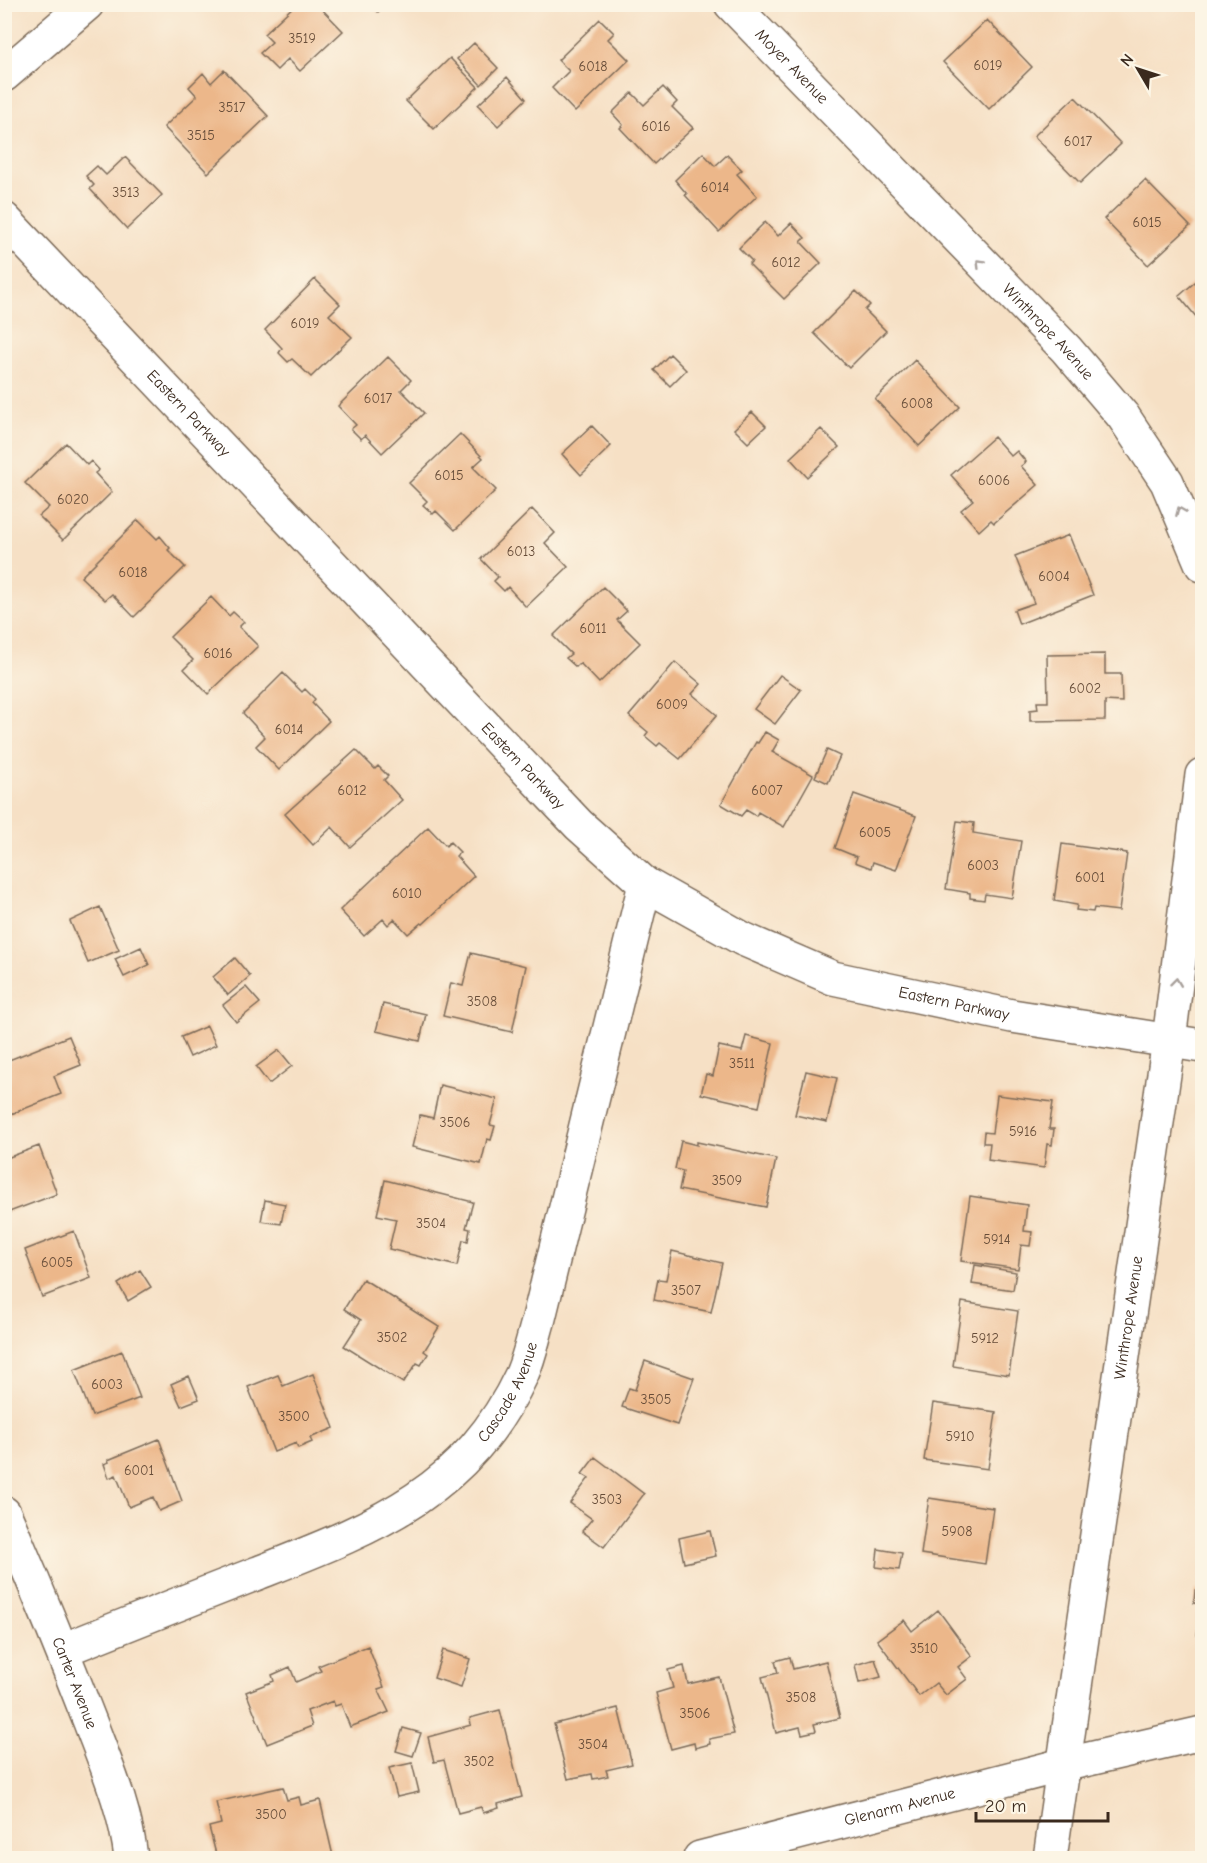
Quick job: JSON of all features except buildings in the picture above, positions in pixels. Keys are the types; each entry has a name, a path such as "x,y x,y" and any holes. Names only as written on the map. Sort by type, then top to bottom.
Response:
{"street":[{"path":"4,75 87,4"},
{"name":"Moyer Avenue","path":"731,4 851,129"},
{"name":"Winthrope Avenue","path":"851,129 1066,349 1123,416 1167,482 1203,565"},
{"name":"Eastern Parkway","path":"4,219 579,825 645,884 742,939 833,978 1012,1016 1203,1046"},
{"name":"Winthrope Avenue","path":"1050,1858 1169,1041 1203,775"},
{"name":"Cascade Avenue","path":"63,1650 356,1534 414,1502 463,1461 491,1428 522,1373 538,1322 645,884"},
{"name":"Carter Avenue","path":"4,1513 63,1650 112,1778 126,1822 131,1858"},
{"name":"Glenarm Avenue","path":"700,1858 1063,1765 1203,1733"}]}
